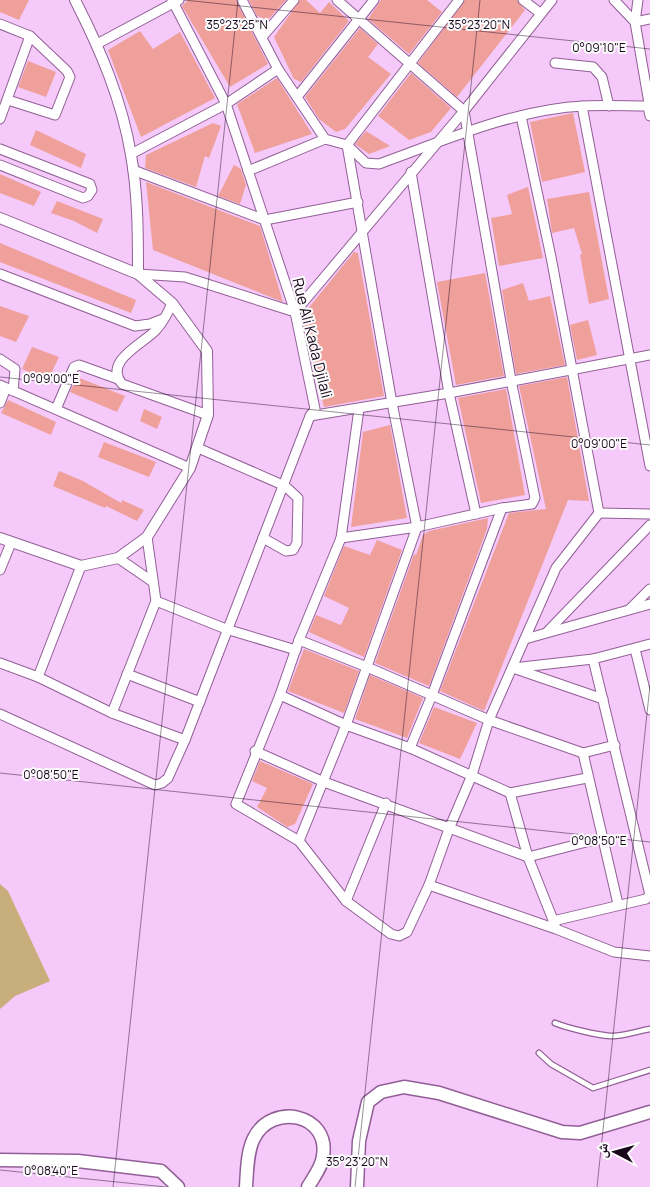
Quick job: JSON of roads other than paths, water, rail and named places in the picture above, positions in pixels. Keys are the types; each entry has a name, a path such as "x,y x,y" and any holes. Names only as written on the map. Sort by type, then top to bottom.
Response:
{"main road":[{"path":"356,1187 359,1141 368,1102 381,1092 404,1087 439,1093 562,1132 580,1133 650,1112"},
{"path":"246,1187 254,1138 273,1119 291,1116 303,1118 311,1124 324,1144 321,1164 308,1187"},
{"path":"0,1160 78,1161 161,1171 178,1187"}],"street":[{"path":"75,0 98,44 115,90 131,154 137,203 138,274"},
{"path":"242,0 278,69 325,139"},
{"path":"262,37 294,0"},
{"path":"337,0 464,111 511,380 534,498 532,504 502,508 417,527 341,538"},
{"path":"297,97 374,0"},
{"path":"299,841 346,726 417,527 392,403 347,145 409,63 460,0"},
{"path":"523,0 540,13"},
{"path":"138,274 185,277 295,312 464,111 552,0"},
{"path":"614,0 635,22"},
{"path":"248,171 325,139 347,145 366,163 372,165 467,131 521,116 582,106 649,105 635,22 638,0"},
{"path":"98,44 175,1"},
{"name":"Rue Ali Kada Djilali","path":"0,714 155,785 162,783 168,778 185,740 226,629 285,486 310,416 315,409 295,312 226,104 175,1"},
{"path":"635,22 650,19"},
{"path":"0,24 30,36 67,71 70,77 55,115 8,100"},
{"path":"0,119 30,36"},
{"path":"555,63 593,67 602,77 609,106"},
{"path":"131,154 226,104 278,69"},
{"path":"582,106 628,358 650,466"},
{"path":"359,409 341,538 299,640 280,695 255,751 236,804 299,841 346,900 391,934 400,936 408,932 429,885 449,829 472,775 489,720 556,568 600,513 551,256 521,116"},
{"path":"0,149 90,184 91,194 83,198 0,165"},
{"path":"133,170 265,220 358,202"},
{"path":"412,172 449,393 476,514"},
{"path":"0,218 138,274 172,303 207,351 208,415 190,468 147,537 118,558 81,566 0,538"},
{"path":"1,276 134,326 150,324 166,318"},
{"path":"118,379 117,370 125,355 154,332 166,318 172,303"},
{"path":"310,416 449,393 650,355"},
{"path":"0,359 16,369 0,403"},
{"path":"56,409 74,367 80,365 118,379 122,384 208,415"},
{"path":"6,388 190,468"},
{"path":"198,448 285,486 298,498 297,543 293,550 286,551 264,538"},
{"path":"410,748 432,695 502,508"},
{"path":"600,513 650,514"},
{"path":"546,632 650,525"},
{"path":"112,713 156,601 147,537"},
{"path":"0,570 12,542"},
{"path":"118,558 153,582"},
{"path":"38,677 81,566"},
{"path":"628,611 650,589"},
{"path":"156,601 226,629 296,650"},
{"path":"525,639 650,604"},
{"path":"299,640 367,667 489,720 582,753 615,745"},
{"path":"513,668 594,660 650,644"},
{"path":"635,649 650,710"},
{"path":"554,925 618,904 646,900 650,895 594,660"},
{"path":"0,663 38,677 112,713 185,740"},
{"path":"513,668 603,699"},
{"path":"127,674 200,702"},
{"path":"280,695 346,726 410,748 510,793 587,778"},
{"path":"255,751 324,782 386,803 449,829 528,857 602,838"},
{"path":"582,753 618,904"},
{"path":"510,793 528,857 554,925"},
{"path":"346,900 386,803"},
{"path":"429,885 554,925 614,952 650,956"}],"lane":[{"path":"555,1023 568,1029 582,1029 611,1036 650,1029"},
{"path":"539,1054 550,1064 593,1088 650,1070"}]}
